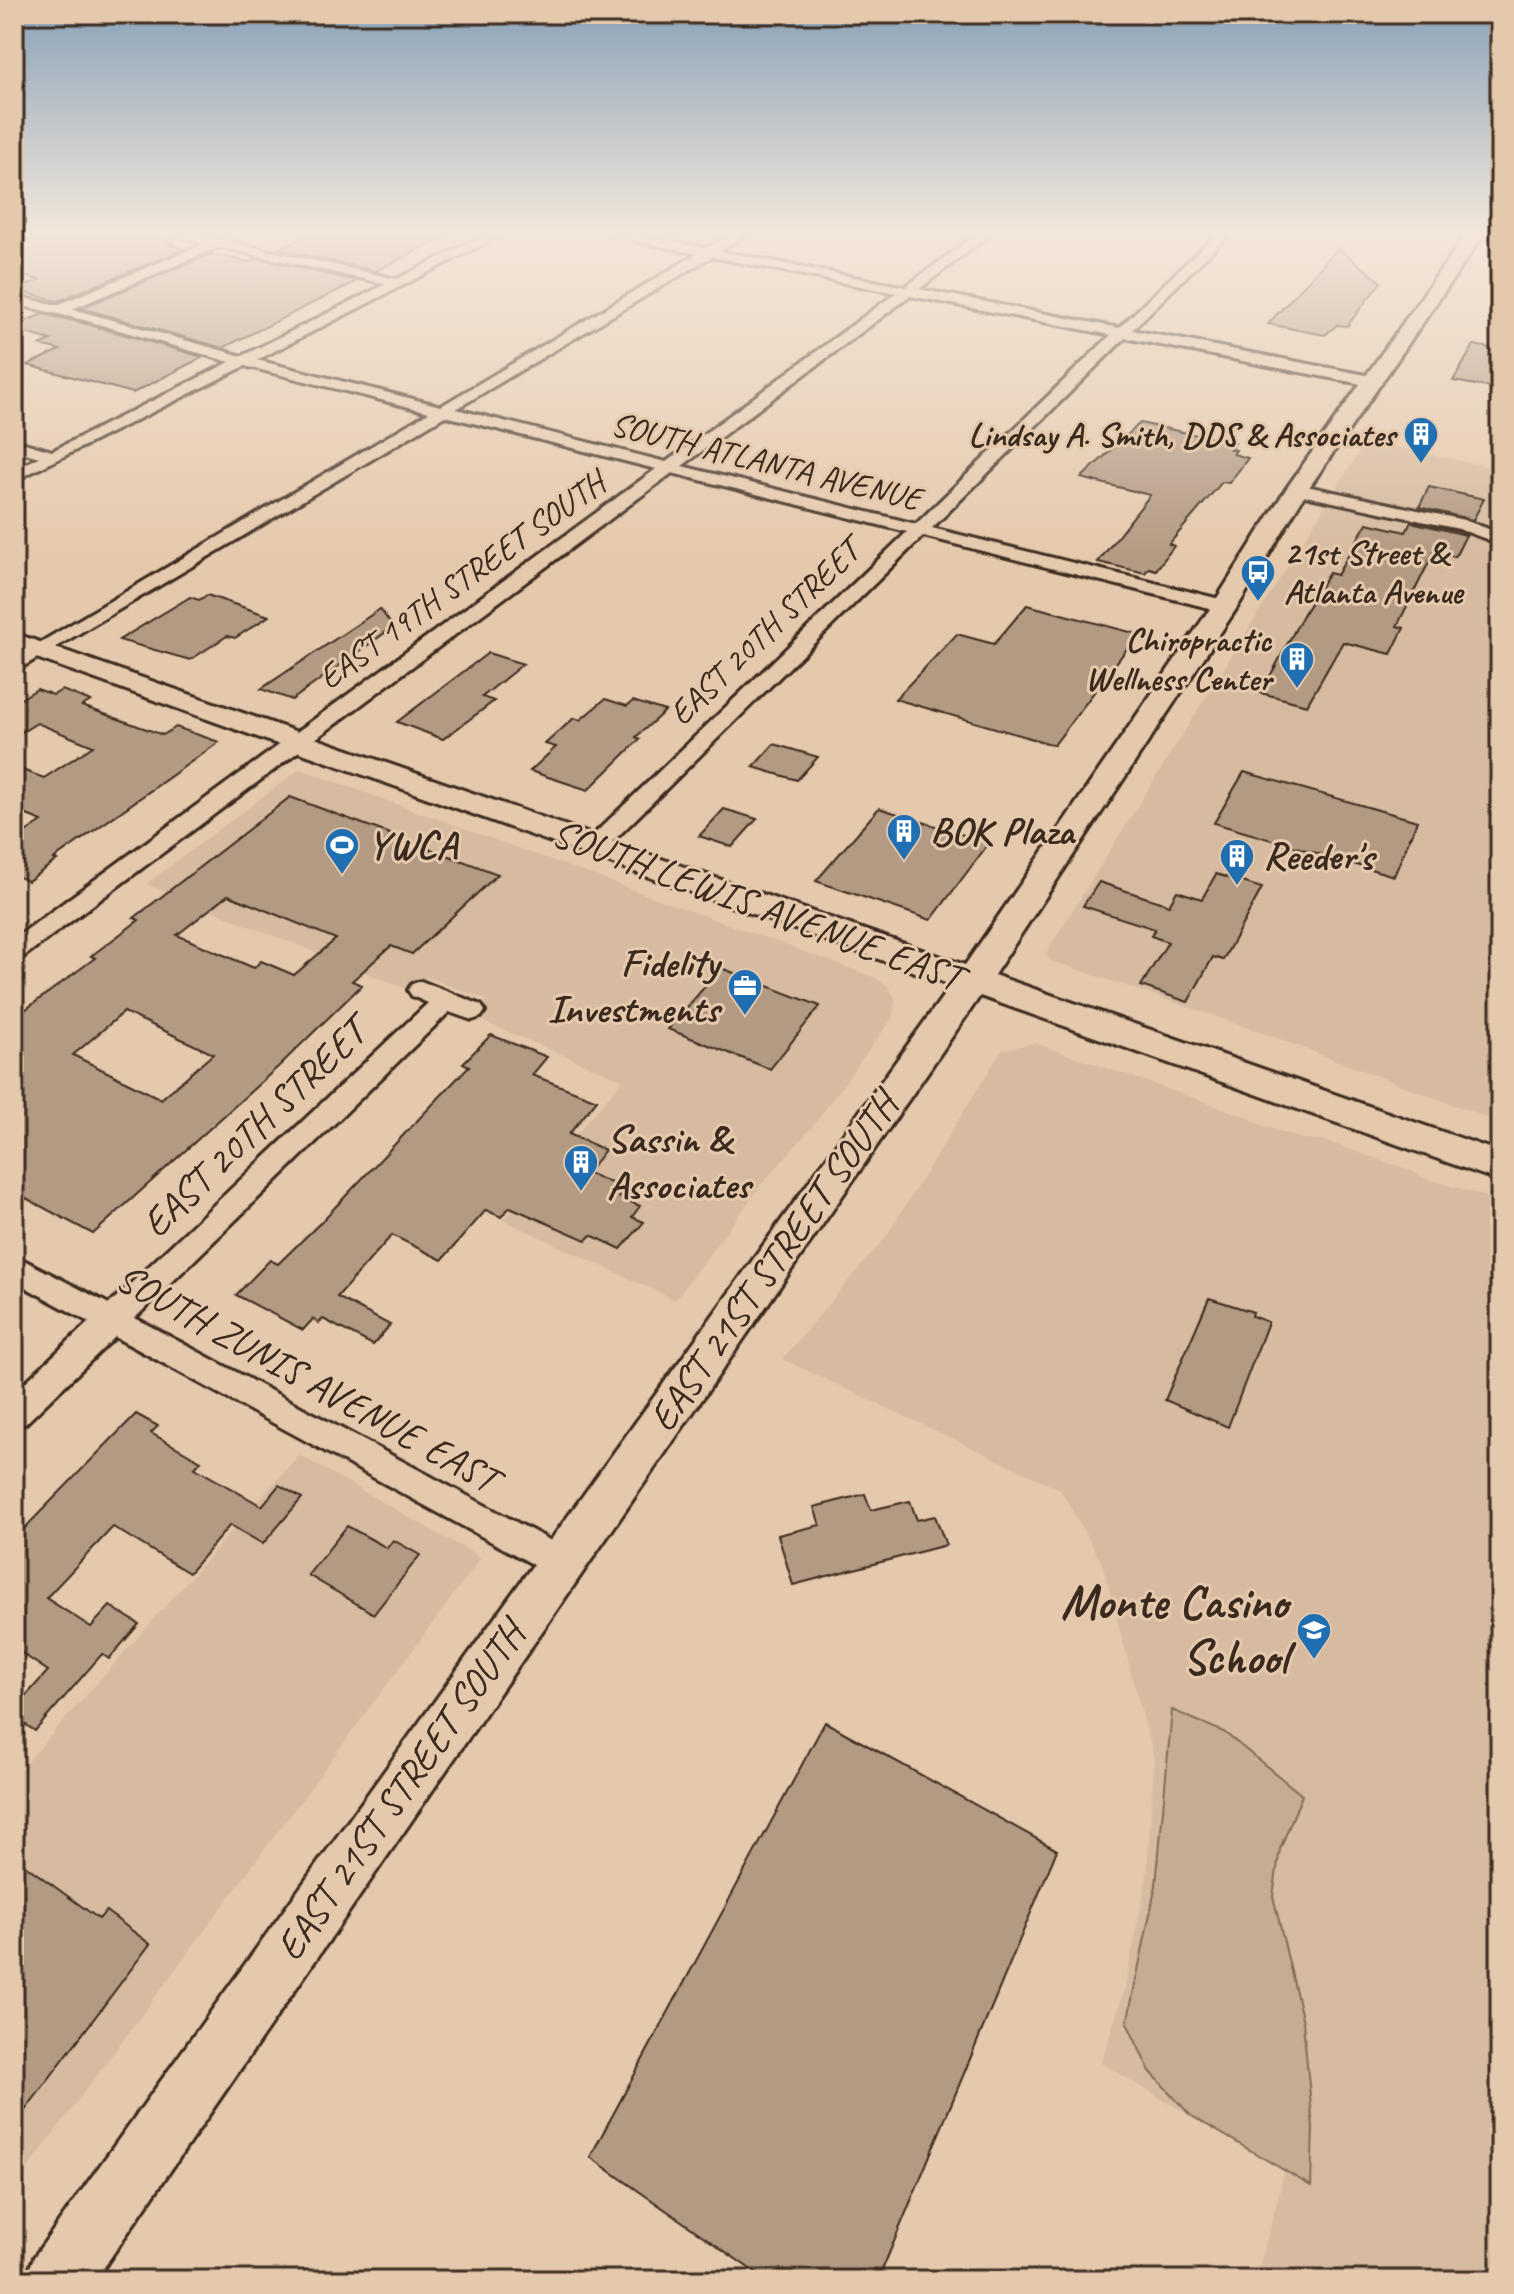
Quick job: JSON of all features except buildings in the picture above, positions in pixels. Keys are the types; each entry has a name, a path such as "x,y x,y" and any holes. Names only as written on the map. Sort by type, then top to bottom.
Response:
{"main road":[{"name":"EAST 21ST STREET SOUTH","path":"57,2280 972,981 1225,606 1297,489 1399,341"},
{"name":"SOUTH LEWIS AVENUE EAST","path":"14,641 1500,1167"}],"street":[{"name":"SOUTH ATLANTA AVENUE","path":"170,341 1225,606"},
{"path":"14,476 283,341"},
{"path":"14,666 561,341"},
{"name":"EAST 19TH STREET SOUTH","path":"14,951 843,341"},
{"name":"EAST 20TH STREET","path":"595,846 1114,341"},
{"path":"1164,341 1371,381"},
{"path":"14,445 53,456"},
{"path":"1297,489 1464,525 1500,539"},
{"name":"EAST 20TH STREET","path":"14,1414 446,1000"},
{"name":"SOUTH ZUNIS AVENUE EAST","path":"14,1267 560,1563"}],"shaded area":[{"path":"1366,441 1500,469 1500,1093 1491,1119 1261,1032 1050,960 1046,953"},
{"path":"300,769 876,978 888,986 895,998 893,1017 812,1127 762,1184 675,1300 503,1220 623,1080 472,1017 487,1000 426,977 411,991 146,884"},
{"name":"Monte Casino School","path":"1035,1043 1248,1117 1261,1125 1302,1139 1322,1140 1425,1178 1500,1201 1500,2280 1256,2280 1285,2171 1101,2063 1125,1988 1147,1876 1154,1758 1102,1563 1060,1489 782,1359 885,1238 1002,1050"},
{"path":"299,1455 481,1558 14,2187 14,1777"},
{"path":"1172,1710 1224,1732 1302,1795 1280,1849 1273,1896 1303,2022 1313,2128 1311,2186 1190,2115 1149,2070 1127,2023 1156,1885"}],"place":[{"name":"Lindsay A. Smith, DDS & Associates","path":"1421,465"},
{"name":"21st Street & Atlanta Avenue","path":"1258,603"},
{"name":"Chiropractic Wellness Center","path":"1297,690"},
{"name":"BOK Plaza","path":"904,862"},
{"name":"YWCA","path":"342,876"},
{"name":"Reeder's","path":"1237,887"},
{"name":"Fidelity Investments","path":"745,1017"},
{"name":"Sassin & Associates","path":"581,1193"},
{"name":"Monte Casino School","path":"1314,1661"}]}
